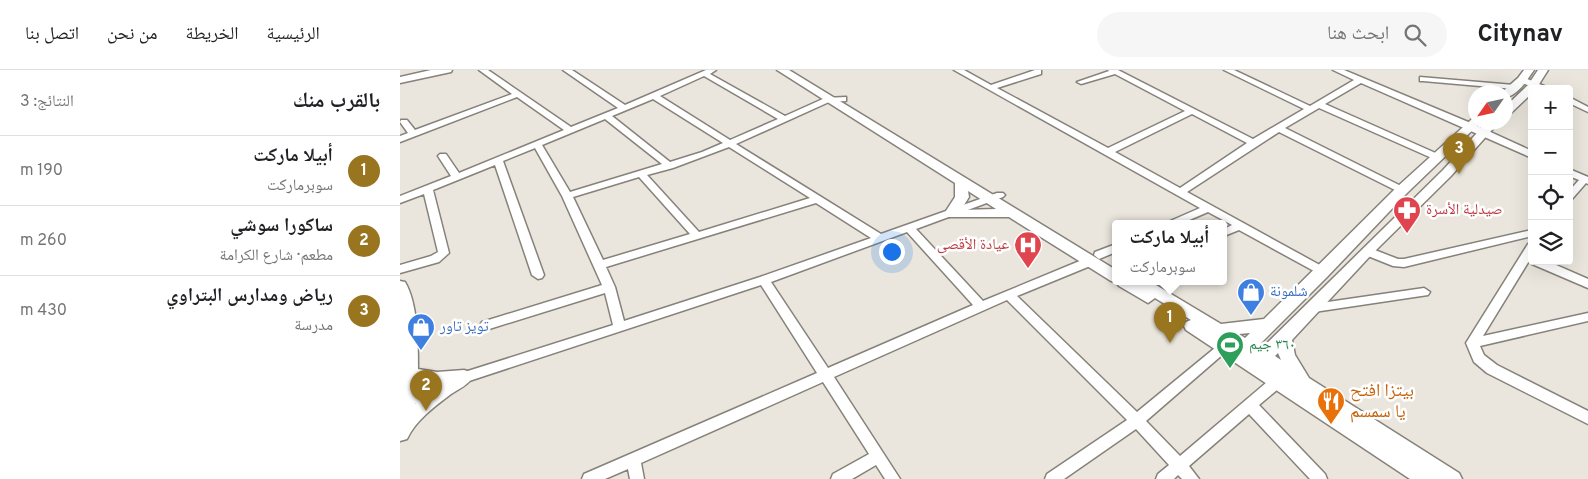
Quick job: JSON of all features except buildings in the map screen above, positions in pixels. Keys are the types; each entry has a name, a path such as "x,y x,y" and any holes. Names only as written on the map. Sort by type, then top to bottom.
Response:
{"main road":[{"path":"400,76 426,70"},
{"path":"400,80 447,70"}],"street":[{"path":"483,70 571,131"},
{"path":"567,70 624,108"},
{"path":"782,70 961,182 994,197 1011,213 1112,265"},
{"path":"796,70 994,197 1095,258 1112,273"},
{"path":"958,70 1323,272"},
{"path":"1228,70 1310,110"},
{"path":"1337,70 1468,120"},
{"path":"1513,87 1528,70"},
{"path":"1513,105 1534,84 1543,70"},
{"path":"1081,82 1114,71 1253,143"},
{"path":"400,200 571,131 708,72 784,119"},
{"path":"990,88 1038,72"},
{"path":"1423,79 1490,85"},
{"path":"1180,192 1253,143 1360,80"},
{"path":"1513,87 1534,84"},
{"path":"400,139 518,94"},
{"path":"653,95 880,239"},
{"path":"567,196 670,166 731,144 828,100 843,99"},
{"path":"1573,101 1588,110"},
{"path":"1320,104 1437,157"},
{"path":"1108,152 1190,112"},
{"path":"606,116 670,166"},
{"path":"404,122 413,133"},
{"path":"1278,128 1402,190"},
{"path":"1052,479 1137,421 1232,344 1269,325 1402,190 1437,157 1474,130"},
{"path":"1258,361 1314,308 1367,251 1447,173 1477,130"},
{"path":"1490,130 1528,153"},
{"path":"537,144 567,196 600,265 609,286 619,326"},
{"path":"443,156 457,177"},
{"path":"498,160 538,275"},
{"path":"641,174 697,236"},
{"path":"1573,174 1586,180 1573,193"},
{"path":"951,214 962,198 961,182"},
{"path":"400,269 435,259 444,253 428,189"},
{"path":"404,402 464,377 764,280 910,229 994,197"},
{"path":"600,265 818,199"},
{"path":"1181,220 1208,208"},
{"path":"951,214 1011,213"},
{"path":"1227,232 1239,226"},
{"path":"910,229 981,306"},
{"path":"1367,251 1397,263 1404,263 1528,233"},
{"path":"589,479 1112,250"},
{"path":"1472,343 1528,262"},
{"path":"1550,265 1588,284"},
{"path":"764,280 893,479"},
{"path":"1129,285 1232,344"},
{"path":"1144,285 1258,361 1304,384 1452,479"},
{"path":"400,286 407,311 408,374 401,429"},
{"path":"486,325 609,286"},
{"path":"1314,308 1424,292"},
{"path":"1009,295 1180,464 1192,479"},
{"path":"1472,343 1588,317"},
{"path":"1232,344 1269,325"},
{"path":"1283,338 1287,356 1304,384"},
{"path":"1472,343 1479,358 1492,369 1588,418"},
{"path":"1258,361 1278,381 1426,479"},
{"path":"408,374 437,379 464,377"},
{"path":"401,429 444,390 464,377"},
{"path":"1163,479 1278,381"},
{"path":"1250,404 1320,479"},
{"path":"838,479 877,456"},
{"path":"633,459 637,479"}],"place":[{"name":"رياض ومدارس البتراوي","path":"1459,174"},
{"name":"صيدلية الأسرة","path":"1407,234"},
{"name":"عيادة الأقصى","path":"1028,269"},
{"name":"شلمونة","path":"1251,316"},
{"name":"أبيلا ماركت","path":"1170,343"},
{"name":"تويز تاور","path":"421,351"},
{"name":"٣٦٠ جيم","path":"1230,369"},
{"name":"ساكورا سوشي","path":"426,411"},
{"name":"بيتزا افتح يا سمسم","path":"1331,425"}]}
